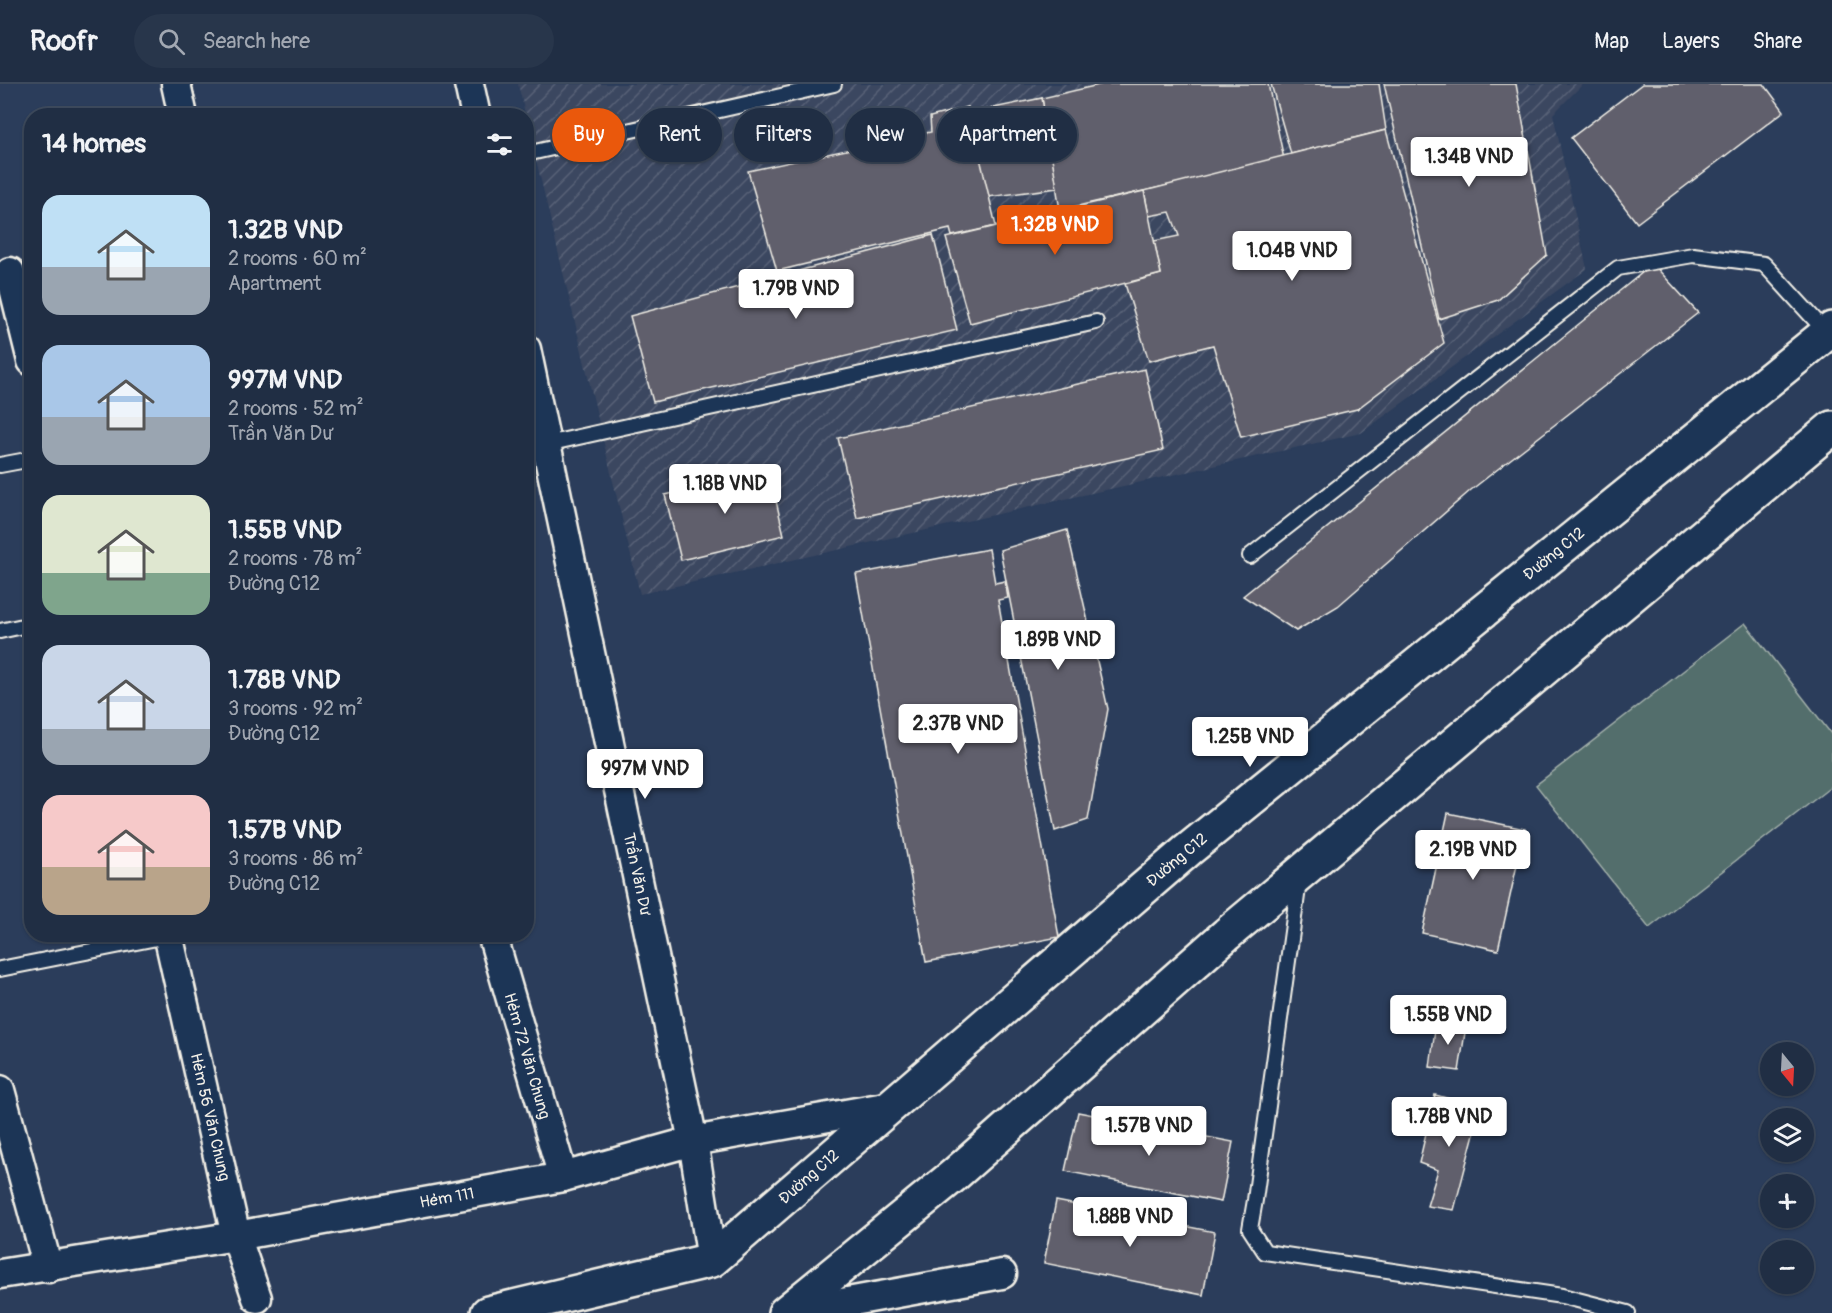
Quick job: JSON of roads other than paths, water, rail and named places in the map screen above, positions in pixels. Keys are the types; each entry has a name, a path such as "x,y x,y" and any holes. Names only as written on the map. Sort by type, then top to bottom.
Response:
{"main road":[{"name":"Đường C12","path":"488,1313 712,1260 1188,850 1829,331"},
{"path":"786,1313 953,1176 1227,934 1832,428"}],"street":[{"path":"176,84 181,108"},
{"path":"469,84 474,108"},
{"path":"14,271 24,321"},
{"name":"Trần Văn Dư","path":"534,385 693,1141 712,1260"},
{"name":"Hẻm 56 Văn Chung","path":"173,942 237,1236 257,1298"},
{"name":"Hẻm 72 Văn Chung","path":"494,942 562,1177"},
{"path":"0,1090 48,1268"},
{"name":"Hẻm 111","path":"0,1274 237,1236 562,1177 693,1141 891,1107"},
{"path":"786,1313 1002,1274"}],"lane":[{"path":"534,152 834,84"},
{"path":"1250,556 1618,268 1693,255 1764,264 1829,331"},
{"path":"547,444 1096,322"},
{"path":"0,465 24,460"},
{"path":"0,631 24,626"},
{"path":"1301,872 1250,1229 1265,1252 1562,1296 1628,1313"},
{"path":"0,969 136,942"}]}
